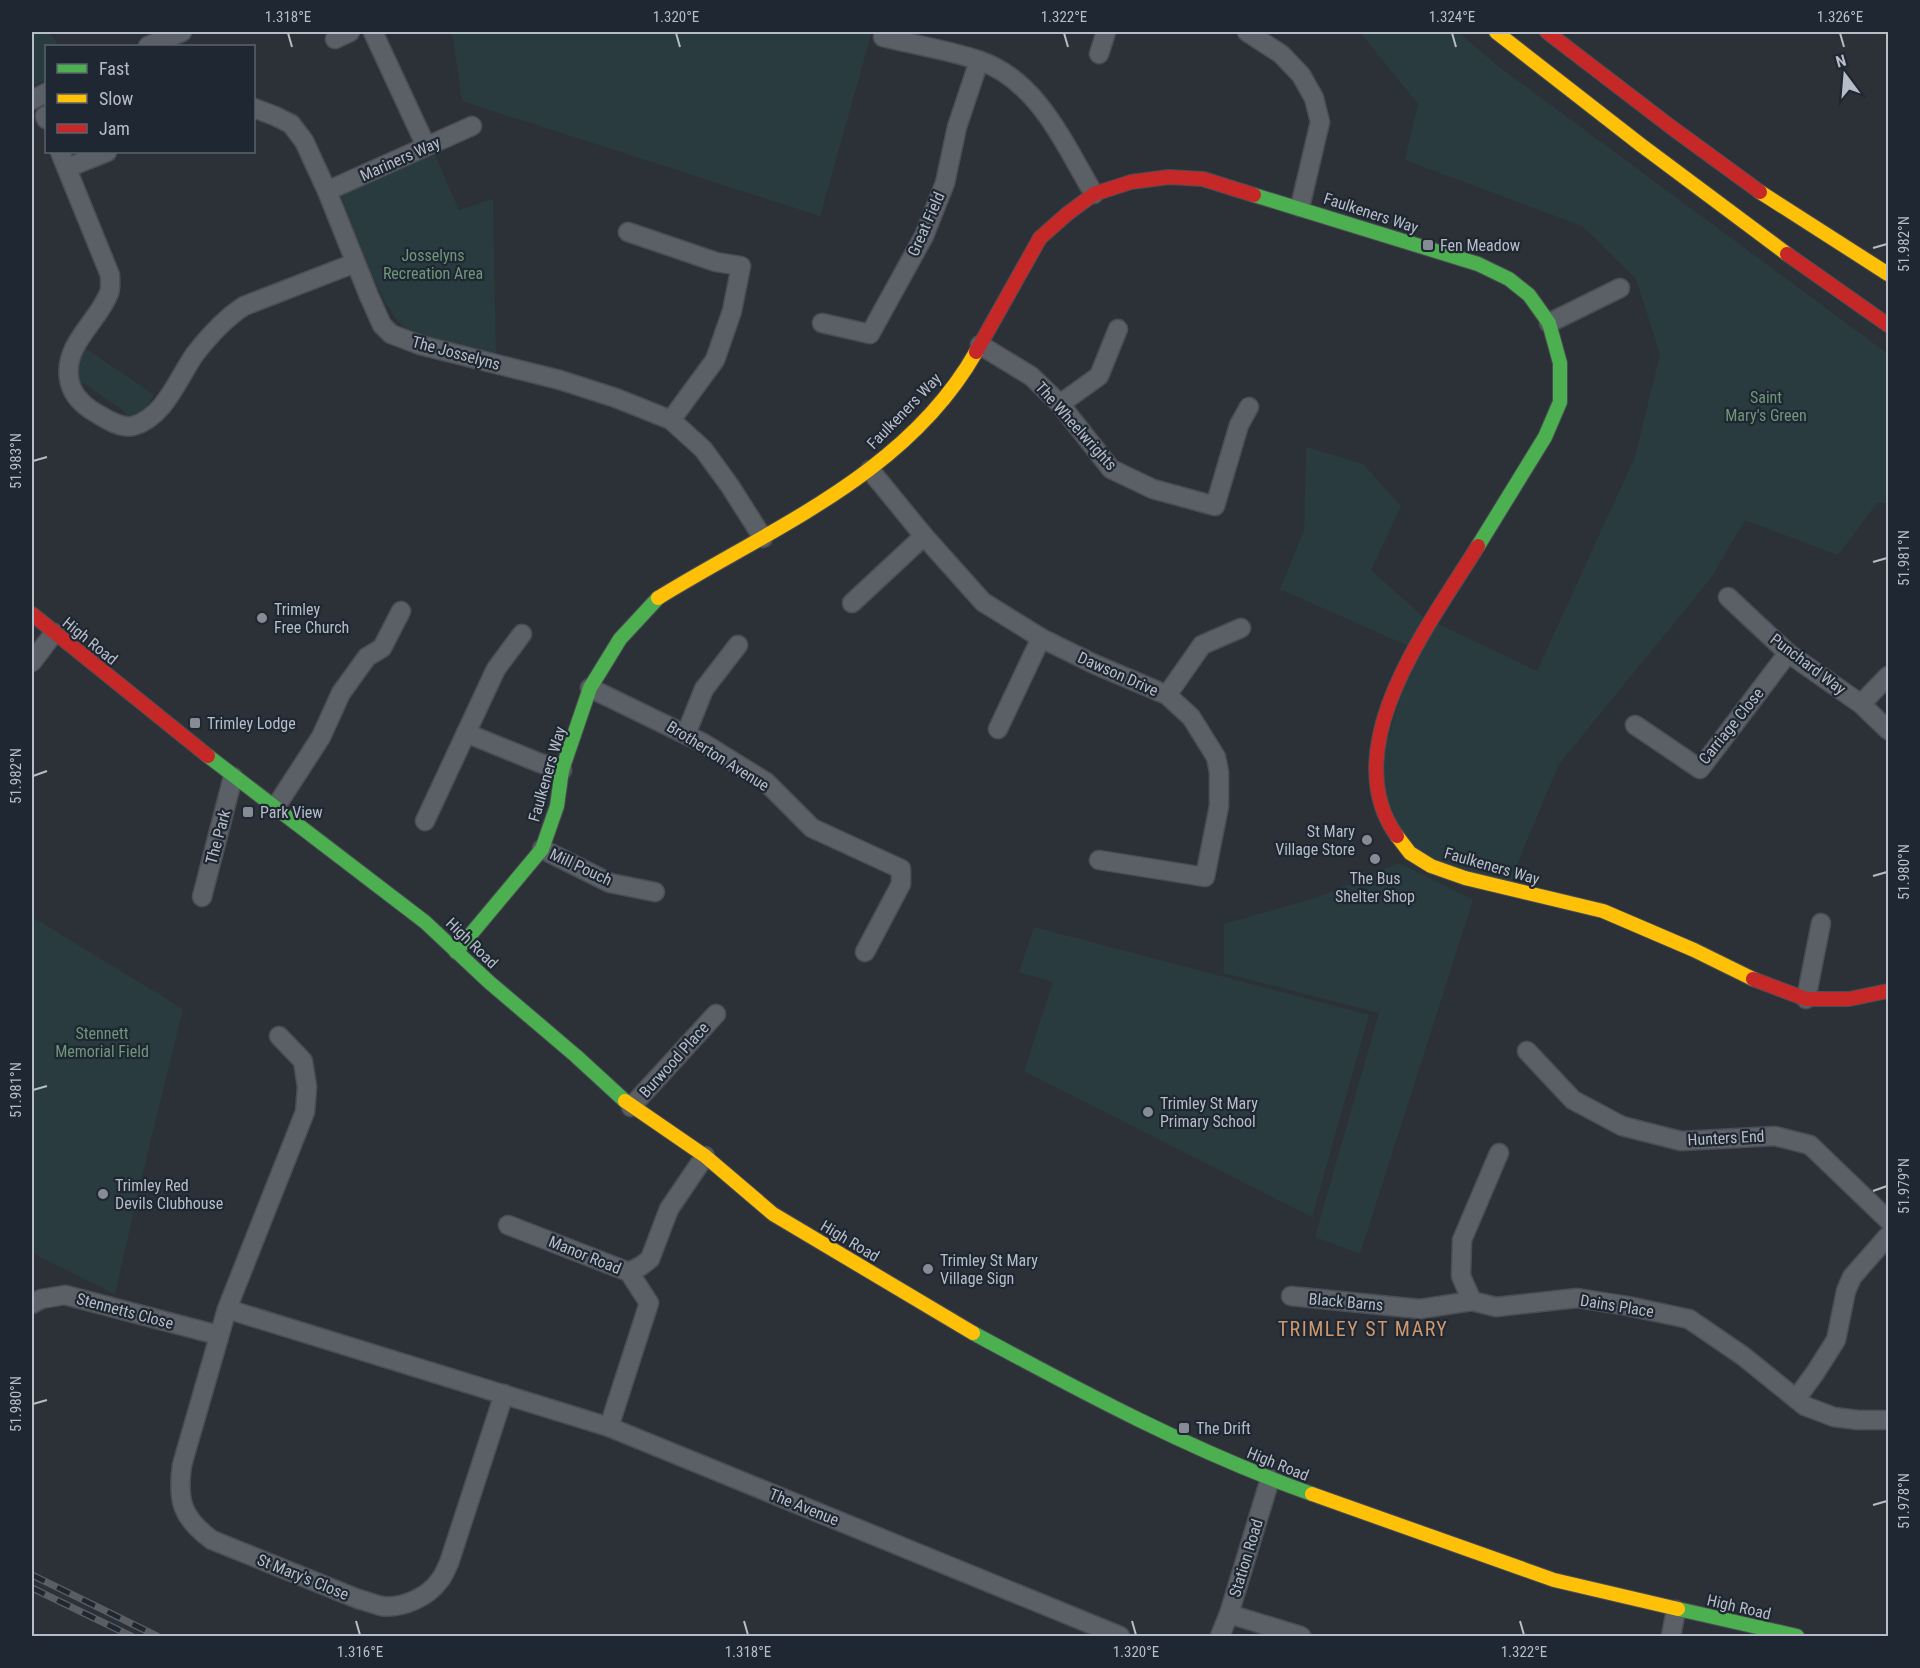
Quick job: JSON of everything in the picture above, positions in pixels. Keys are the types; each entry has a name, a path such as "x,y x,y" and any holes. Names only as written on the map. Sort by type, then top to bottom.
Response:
{"main road":[{"path":"1496,32 1673,169 1888,324"},
{"path":"1547,32 1698,146 1795,214 1888,274"},
{"name":"Faulkeners Way","path":"456,952 542,849 557,806 562,770 590,688 620,639 657,599 822,504 870,470 908,436 939,403 969,364 1040,238 1067,214 1094,194 1131,182 1169,177 1203,180 1300,207 1478,264 1509,279 1529,295 1549,323 1560,363 1560,402 1545,437 1415,649 1388,703 1377,747 1380,796 1389,824 1410,853 1431,866 1476,881 1603,911 1694,950 1755,980 1806,999 1850,999 1888,991"},
{"name":"High Road","path":"32,614 233,777 426,922 456,952 631,1107 705,1156 773,1214 963,1327 1060,1380 1200,1448 1270,1479 1554,1580 1676,1610 1797,1636"}],"street":[{"path":"150,45 182,32"},
{"path":"373,32 426,146"},
{"path":"1099,54 1106,32"},
{"path":"1247,32 1281,54 1301,75 1314,98 1320,122 1300,207"},
{"path":"883,38 980,60 1005,72 1027,90 1050,119 1094,194"},
{"name":"Great Field","path":"822,323 870,334 924,236 945,183 957,127 980,60"},
{"name":"The Josselyns","path":"255,108 291,124 304,141 382,325 391,334 420,345 560,380 616,398 671,420 703,449 763,538"},
{"name":"Mariners Way","path":"327,191 472,126"},
{"path":"102,153 64,160 110,275 110,292 77,343 69,361 69,379 74,395 92,411 113,423 133,426 152,415 166,400 195,354 227,317 244,306 355,262"},
{"path":"628,232 716,262 741,266 732,311 715,360 671,420"},
{"path":"1549,323 1620,288"},
{"path":"1060,404 1099,376 1118,329"},
{"name":"The Wheelwrights","path":"980,345 1031,376 1060,404 1111,470 1153,489 1215,506 1239,425 1249,407"},
{"name":"Dawson Drive","path":"870,470 924,536 983,602 1041,638 1094,664 1167,695 1191,717 1216,757 1219,772 1219,806 1205,877 1099,860"},
{"path":"852,603 924,536"},
{"name":"Punchard Way","path":"1728,597 1788,653 1860,704 1888,730"},
{"path":"275,808 321,737 341,693 367,657 382,648 401,612"},
{"path":"1167,695 1202,645 1241,628"},
{"path":"32,662 54,633"},
{"path":"424,821 496,669 522,634"},
{"path":"998,729 1041,638"},
{"path":"686,734 704,689 738,645"},
{"name":"Carriage Close","path":"1635,725 1700,769 1788,653"},
{"path":"1860,704 1888,676"},
{"name":"Brotherton Avenue","path":"590,688 686,734 766,782 812,828 901,869 901,884 865,952"},
{"path":"466,733 540,764 562,770"},
{"name":"The Park","path":"202,897 233,777"},
{"name":"Mill Pouch","path":"542,849 610,883 655,892"},
{"path":"1806,999 1821,923"},
{"name":"Burwood Place","path":"631,1107 716,1014"},
{"name":"St Mary's Close","path":"279,1036 303,1061 308,1087 305,1112 218,1335 182,1465 179,1487 182,1505 189,1518 197,1529 212,1540 358,1599 382,1606 398,1606 413,1601 427,1593 440,1581 449,1563 504,1394"},
{"name":"Hunters End","path":"1527,1051 1574,1100 1622,1126 1681,1141 1775,1136 1810,1145 1888,1220"},
{"path":"1472,1301 1461,1276 1462,1240 1499,1153"},
{"path":"629,1272 650,1259 669,1209 705,1156"},
{"name":"Manor Road","path":"508,1225 629,1272 649,1303 609,1427"},
{"path":"1796,1398 1836,1340 1845,1291 1852,1277 1888,1236"},
{"name":"Stennetts Close","path":"32,1304 50,1296 65,1295 218,1335"},
{"name":"Black Barns","path":"1291,1296 1420,1309 1472,1301"},
{"name":"Dains Place","path":"1472,1301 1496,1307 1577,1298 1689,1319 1815,1410 1834,1417 1888,1420"},
{"path":"227,1309 609,1427"},
{"name":"The Avenue","path":"609,1427 1120,1636"},
{"name":"Station Road","path":"1220,1636 1229,1614 1270,1479"},
{"path":"1671,1636 1676,1610"},
{"path":"1229,1614 1300,1636"}],"green space":[{"path":"32,32 49,32 58,45 45,45 45,80 32,86"},
{"path":"452,32 872,32 820,216 462,101"},
{"name":"Saint Mary's Green","path":"1360,32 1458,32 1494,63 1888,354 1888,503 1877,503 1838,555 1745,520 1711,578 1559,764 1515,869 1510,890 1410,853 1377,773 1415,649 1280,589 1304,531 1306,447 1363,464 1401,506 1371,570 1430,623 1432,621 1537,671 1635,457 1660,354 1636,279 1582,226 1405,160 1418,104"},
{"name":"Josselyns Recreation Area","path":"433,151 459,210 493,199 496,356 425,339 404,327 395,318 377,286 341,195"},
{"path":"85,348 154,395 143,412 127,418 124,411 85,384 77,383 74,368"},
{"path":"1399,863 1473,900 1360,1254 1315,1237 1379,1013 1224,973 1224,924 1316,898"},
{"name":"Stennett Memorial Field","path":"32,917 183,1009 115,1294 32,1253"},
{"path":"1034,927 1369,1015 1312,1217 1024,1071 1053,982 1019,972"}],"railway":[{"path":"32,1575 157,1636"},
{"path":"32,1588 131,1636"}],"traffic: fast":[{"path":"1254,195 1478,264 1509,279 1529,295 1549,323 1560,363 1560,402 1545,437 1478,546"},
{"path":"456,952 542,849 557,806 562,770 590,688 620,639 658,598"},
{"path":"208,756 425,922 489,982 625,1101"},
{"path":"973,1333 1139,1420 1225,1459 1312,1494"},
{"path":"1678,1609 1797,1636"}],"traffic: slow":[{"path":"1496,32 1641,145 1787,254"},
{"path":"1760,192 1888,274"},
{"path":"658,598 790,522 875,465 913,432 947,395 976,352"},
{"path":"1397,836 1410,853 1431,866 1465,878 1603,911 1694,950 1753,979"},
{"path":"625,1101 705,1156 773,1214 973,1333"},
{"path":"1312,1494 1554,1580 1678,1609"}],"traffic: jam":[{"path":"1547,32 1760,192"},
{"path":"976,352 1040,238 1094,194 1131,182 1169,177 1203,179 1254,195"},
{"path":"1787,254 1888,325"},
{"path":"1397,836 1380,801 1376,764 1382,725 1396,686 1415,647 1478,546"},
{"path":"32,614 208,756"},
{"path":"1753,979 1806,999 1849,999 1888,991"}],"place":[{"name":"Fen Meadow","path":"1428,245"},
{"name":"Trimley Free Church","path":"262,618"},
{"name":"Trimley Lodge","path":"195,723"},
{"name":"Park View","path":"248,812"},
{"name":"St Mary Village Store","path":"1367,840"},
{"name":"The Bus Shelter Shop","path":"1375,859"},
{"name":"Trimley St Mary Primary School","path":"1148,1112"},
{"name":"Trimley Red Devils Clubhouse","path":"103,1194"},
{"name":"Trimley St Mary Village Sign","path":"928,1269"},
{"name":"The Drift","path":"1184,1428"}],"district":[{"name":"TRIMLEY ST MARY","path":"1363,1329"}]}
